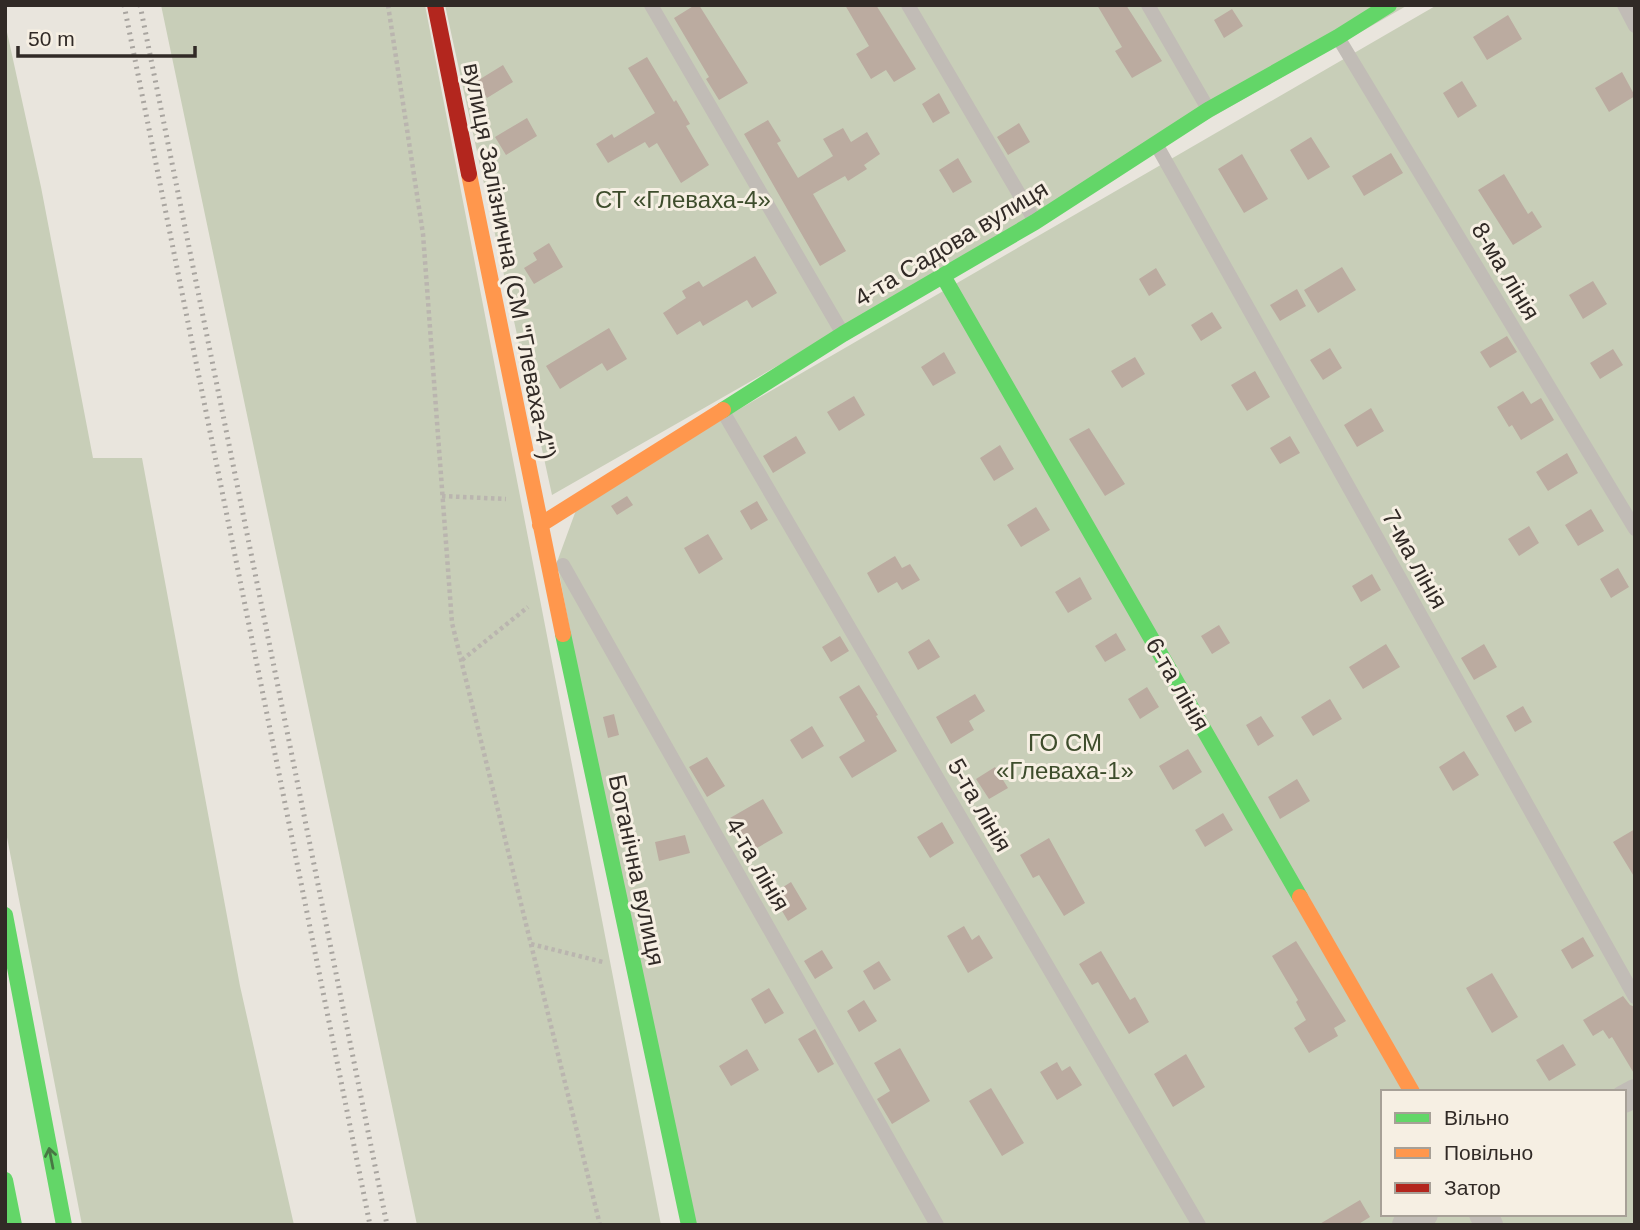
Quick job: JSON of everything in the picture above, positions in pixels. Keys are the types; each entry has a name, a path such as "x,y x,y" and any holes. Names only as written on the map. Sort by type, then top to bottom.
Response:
{"main road":[{"name":"вулиця Залізнична (СМ \"Глеваха-4\")","path":"435,5 540,525"},
{"name":"4-та Садова вулиця","path":"540,525 843,334 1035,222 1208,110 1389,5"},
{"name":"6-та лінія","path":"943,276 1411,1090"},
{"name":"Ботанічна вулиця","path":"540,525 689,1225"},
{"path":"5,915 64,1225"},
{"path":"5,1180 14,1225"}],"lane":[{"path":"651,5 843,334"},
{"path":"908,5 1035,222"},
{"path":"1149,5 1208,110"},
{"path":"1623,5 1635,26"},
{"name":"8-ма лінія","path":"1338,37 1635,529"},
{"name":"7-ма лінія","path":"1155,143 1635,998"},
{"name":"5-та лінія","path":"722,409 1199,1225"},
{"name":"4-та лінія","path":"540,525 937,1225"}],"path":[{"path":"388,5 424,234 452,623 600,1225"},
{"path":"442,496 535,501"},
{"path":"462,660 553,586"},
{"path":"531,944 609,963"}],"green space":[{"path":"161,5 425,5 661,1225 417,1225"},
{"name":"СТ «Глеваха-4»","path":"445,5 1408,5 552,495"},
{"name":"ГО СМ «Глеваха-1»","path":"1437,5 1635,5 1635,1225 682,1225 557,562 579,502"},
{"path":"5,23 41,187 93,458 142,458 240,986 294,1225 82,1225 5,827"}],"building":[{"path":"699,5 748,83 719,100 706,79 709,77 674,18"},
{"path":"845,5 876,5 916,69 894,82 886,70 871,79 856,54 869,46"},
{"path":"1097,5 1126,5 1162,61 1132,78 1115,51 1122,47"},
{"path":"1232,9 1243,26 1224,38 1214,20"},
{"path":"1508,15 1522,39 1487,60 1473,37"},
{"path":"647,57 690,124 686,126 709,165 681,183 657,143 649,148 645,142 608,163 596,144 612,134 614,138 655,113 628,68"},
{"path":"503,65 513,82 487,98 477,81"},
{"path":"1622,72 1635,96 1609,112 1595,88"},
{"path":"1462,81 1477,106 1458,118 1443,93"},
{"path":"939,93 950,113 933,123 922,104"},
{"path":"527,118 537,136 506,155 495,137"},
{"path":"768,120 781,141 777,143 798,178 833,156 823,139 843,128 851,142 867,132 880,154 864,165 867,169 848,181 845,176 813,194 846,251 820,266 744,134"},
{"path":"1019,123 1030,142 1008,155 997,137"},
{"path":"1311,137 1330,167 1308,180 1290,150"},
{"path":"1391,153 1403,173 1364,196 1352,176"},
{"path":"1242,154 1268,199 1244,213 1218,169"},
{"path":"958,158 972,182 953,193 939,170"},
{"path":"1504,174 1528,214 1532,211 1542,227 1513,245 1478,190"},
{"path":"549,243 563,267 534,284 524,268 537,260 533,253"},
{"path":"755,256 777,293 752,308 747,300 703,326 700,321 677,335 663,313 686,298 682,291 699,281 703,287"},
{"path":"1342,267 1356,290 1318,313 1304,290"},
{"path":"1156,268 1166,285 1149,296 1139,279"},
{"path":"1593,281 1607,304 1583,319 1569,295"},
{"path":"1297,289 1306,306 1280,321 1270,305"},
{"path":"1212,312 1222,328 1201,341 1191,325"},
{"path":"609,328 627,359 607,371 602,363 560,389 546,366"},
{"path":"1507,336 1517,352 1490,368 1480,352"},
{"path":"1330,348 1342,368 1323,380 1310,360"},
{"path":"1613,349 1623,365 1600,379 1590,363"},
{"path":"944,352 956,373 933,386 921,367"},
{"path":"1135,357 1145,374 1122,388 1111,371"},
{"path":"1255,371 1270,397 1247,411 1231,385"},
{"path":"1523,391 1531,404 1541,398 1554,420 1521,440 1497,407"},
{"path":"854,396 865,415 839,431 827,412"},
{"path":"1371,408 1384,431 1357,447 1344,425"},
{"path":"1089,428 1125,484 1105,496 1069,439"},
{"path":"796,436 806,453 773,473 763,456"},
{"path":"1290,436 1300,453 1280,464 1270,448"},
{"path":"1000,445 1014,469 994,481 980,458"},
{"path":"1567,453 1578,473 1548,491 1536,472"},
{"path":"627,496 633,505 617,515 611,506"},
{"path":"757,501 768,520 751,530 740,511"},
{"path":"1036,507 1050,530 1021,547 1007,525"},
{"path":"1591,509 1604,531 1578,546 1565,525"},
{"path":"1529,526 1539,543 1519,556 1508,539"},
{"path":"708,534 723,559 699,574 684,548"},
{"path":"895,556 902,568 910,564 920,580 902,590 897,582 878,593 867,573"},
{"path":"1618,568 1629,587 1611,598 1600,579"},
{"path":"1372,574 1381,590 1361,602 1352,586"},
{"path":"1080,577 1092,599 1068,613 1055,592"},
{"path":"1219,625 1230,643 1212,654 1201,636"},
{"path":"1116,633 1126,650 1105,662 1095,646"},
{"path":"840,636 849,651 831,662 822,647"},
{"path":"929,639 940,657 918,670 908,652"},
{"path":"1386,644 1400,667 1363,689 1349,667"},
{"path":"1484,644 1497,667 1474,680 1461,658"},
{"path":"859,685 897,751 852,778 839,757 865,741 839,697"},
{"path":"1147,687 1159,707 1140,719 1128,699"},
{"path":"975,694 985,711 969,721 974,730 951,744 936,717"},
{"path":"1330,699 1342,719 1313,736 1301,717"},
{"path":"1523,706 1532,722 1515,732 1506,716"},
{"path":"614,714 619,735 608,738 603,717"},
{"path":"1261,716 1274,736 1258,746 1246,725"},
{"path":"812,726 824,746 802,759 790,740"},
{"path":"1188,749 1202,772 1173,790 1159,766"},
{"path":"1464,751 1479,775 1453,791 1439,767"},
{"path":"707,757 725,786 707,797 689,767"},
{"path":"995,767 1008,788 989,799 976,779"},
{"path":"1297,779 1310,801 1280,819 1268,797"},
{"path":"763,799 783,833 750,852 730,818"},
{"path":"1223,813 1233,830 1205,847 1195,830"},
{"path":"942,822 954,843 930,858 917,837"},
{"path":"1635,829 1635,878 1613,842"},
{"path":"685,835 690,853 659,861 655,842"},
{"path":"1049,838 1085,903 1064,916 1039,875 1033,878 1020,855"},
{"path":"791,882 807,909 788,921 772,894"},
{"path":"964,926 972,940 979,935 993,958 968,973 947,936"},
{"path":"1583,937 1594,956 1572,969 1561,950"},
{"path":"1296,941 1346,1021 1334,1028 1338,1036 1309,1053 1294,1028 1306,1020 1296,1002 1298,1000 1272,956"},
{"path":"822,950 833,968 815,979 804,961"},
{"path":"1101,951 1130,1000 1135,997 1149,1022 1129,1034 1098,982 1092,985 1079,964"},
{"path":"879,961 891,980 874,990 863,971"},
{"path":"1492,973 1518,1017 1492,1033 1466,988"},
{"path":"769,988 784,1013 765,1024 751,999"},
{"path":"1623,996 1635,1007 1635,1075 1612,1037 1609,1039 1603,1030 1593,1036 1583,1020"},
{"path":"864,1000 877,1021 859,1032 847,1011"},
{"path":"815,1029 834,1064 818,1073 798,1039"},
{"path":"1563,1044 1576,1065 1549,1081 1536,1060"},
{"path":"900,1048 930,1101 892,1124 877,1099 890,1091 874,1063"},
{"path":"747,1049 759,1070 731,1086 719,1066"},
{"path":"1186,1054 1205,1087 1173,1107 1154,1074"},
{"path":"1057,1062 1062,1071 1070,1066 1082,1085 1057,1100 1040,1072"},
{"path":"991,1088 1024,1143 1002,1156 969,1101"},
{"path":"1360,1200 1370,1217 1357,1225 1318,1225"}],"railway":[{"path":"124,5 370,1225"},
{"path":"140,5 387,1225"}],"traffic: fast":[{"path":"723,410 843,334 1035,222 1208,110 1389,5"},
{"path":"943,276 1300,897"},
{"path":"563,634 689,1225"},
{"path":"5,915 64,1225"},
{"path":"5,1180 14,1225"}],"traffic: slow":[{"path":"469,174 563,634"},
{"path":"540,525 723,410"},
{"path":"1300,897 1411,1090"}],"traffic: jam":[{"path":"435,5 469,174"}]}
